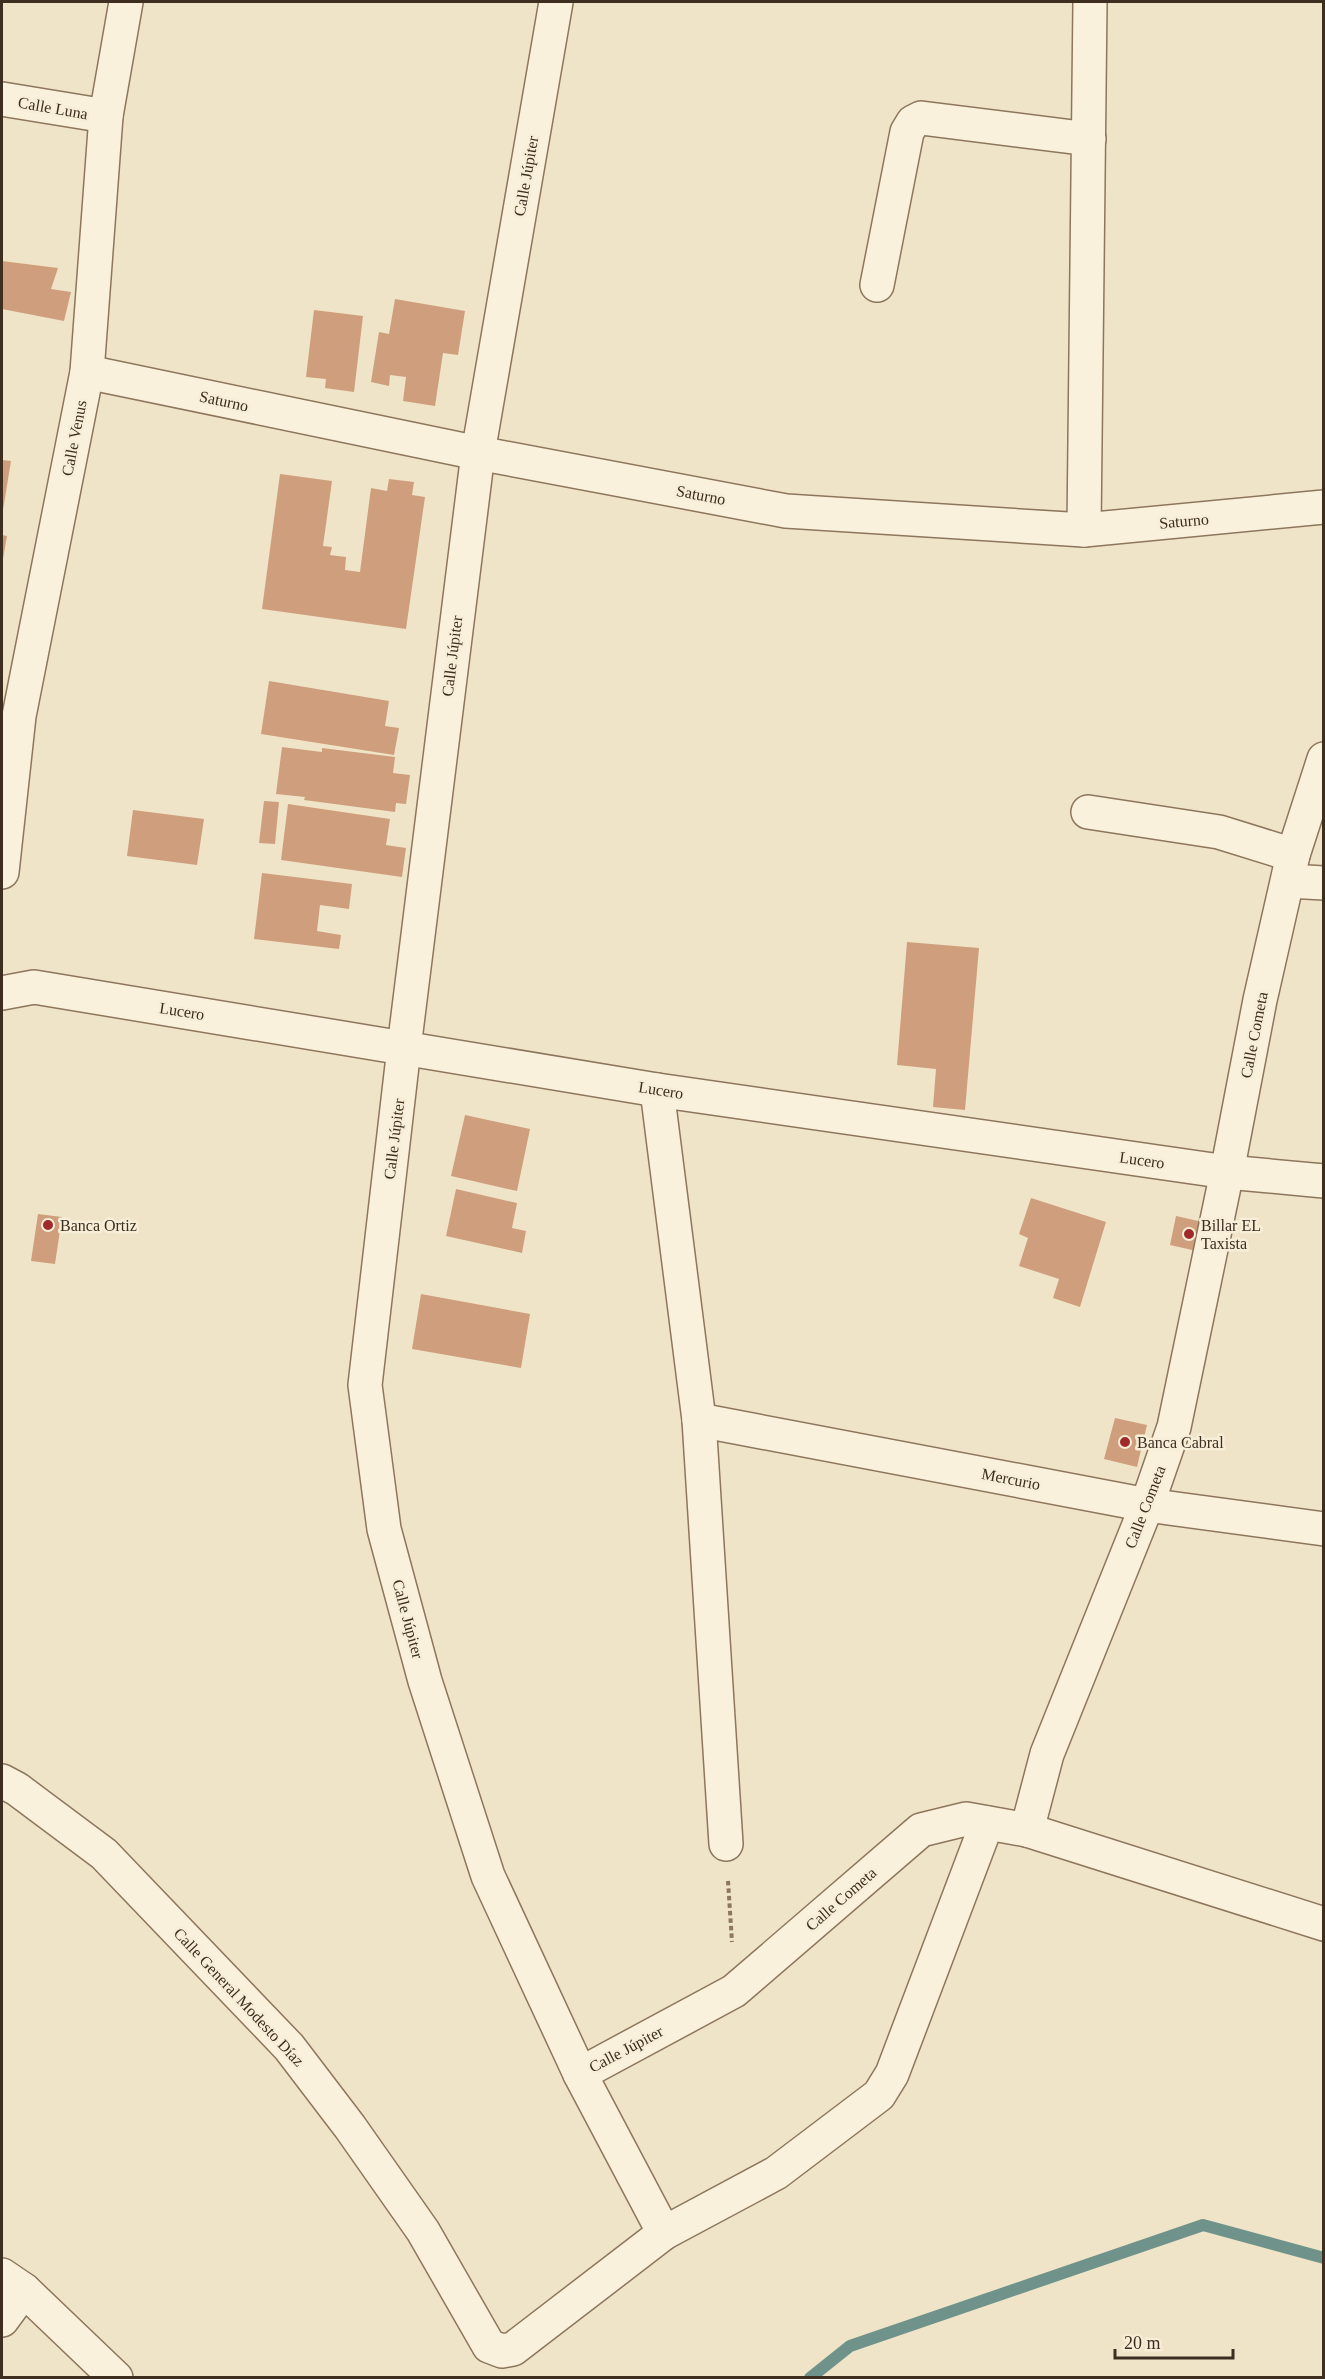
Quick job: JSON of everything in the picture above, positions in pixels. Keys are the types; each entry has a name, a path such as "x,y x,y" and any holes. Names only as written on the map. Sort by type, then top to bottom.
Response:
{"street":[{"name":"Calle Venus","path":"2,872 10,715 87,372 106,116 126,2"},
{"name":"Calle Júpiter","path":"556,2 478,453 404,1048 365,1385 384,1529 425,1681 488,1876 580,2074 734,1991"},
{"path":"1084,530 1090,2"},
{"name":"Calle Luna","path":"2,99 106,116"},
{"path":"877,285 907,132 913,122 921,118 1089,139"},
{"name":"Saturno","path":"87,372 478,453 786,511 1084,530 1323,507"},
{"name":"Calle Cometa","path":"734,1991 921,1830 966,1819 1027,1830 1047,1754 1147,1505 1174,1427 1260,1000 1290,868 1323,759"},
{"path":"1088,812 1219,832 1323,883"},
{"name":"Lucero","path":"2,993 34,987 657,1090 1227,1172 1323,1180"},
{"path":"657,1090 699,1420 726,1844"},
{"name":"Mercurio","path":"699,1420 1147,1505 1323,1529"},
{"name":"Calle General Modesto Díaz","path":"2,1781 17,1789 104,1854 289,2047 350,2127 423,2231 489,2346 502,2351 513,2349 663,2233"},
{"path":"580,2074 663,2233 776,2173 879,2095 892,2074 987,1823"},
{"path":"1027,1830 1323,1924"},
{"path":"2,2320 13,2282 116,2378"}],"path":[{"path":"726,1844 734,1991"}],"building":[{"path":"2,261 58,268 51,289 71,292 64,321 2,309"},
{"path":"395,299 465,311 458,355 443,353 435,406 403,401 406,377 390,375 389,386 371,382 379,332 389,334"},
{"path":"314,310 363,316 354,392 325,388 326,379 306,377"},
{"path":"2,460 11,461 3,510 2,509"},
{"path":"280,474 332,481 323,546 332,547 330,555 346,557 345,570 360,572 371,488 387,491 389,479 414,482 412,495 425,497 406,629 262,609"},
{"path":"2,535 7,536 3,559 2,559"},
{"path":"269,681 389,701 385,726 399,728 394,755 261,734"},
{"path":"282,747 322,752 322,748 395,757 393,773 410,775 406,804 396,803 395,812 276,794"},
{"path":"264,801 279,802 275,844 259,843"},
{"path":"288,804 390,819 386,845 406,848 402,877 281,860"},
{"path":"133,810 204,819 197,865 127,856"},
{"path":"262,873 352,884 349,909 320,905 317,931 341,935 339,949 254,939"},
{"path":"907,942 979,948 965,1110 933,1107 936,1069 897,1065"},
{"path":"465,1115 530,1129 517,1191 451,1176"},
{"path":"456,1189 517,1203 512,1228 526,1231 522,1253 446,1236"},
{"path":"1031,1198 1106,1222 1080,1307 1053,1298 1059,1279 1019,1266 1028,1238 1019,1234"},
{"path":"38,1214 62,1217 55,1264 31,1261"},
{"name":"Billar EL Taxista","path":"1176,1216 1207,1223 1201,1252 1170,1245"},
{"path":"421,1294 530,1314 521,1368 412,1349"},
{"name":"Banca Cabral","path":"1115,1418 1147,1425 1137,1467 1104,1459"}],"waterway":[{"path":"810,2378 850,2346 1203,2225 1324,2258"}],"place":[{"name":"Banca Ortiz","path":"48,1225"},
{"name":"Billar EL Taxista","path":"1189,1234"},
{"name":"Banca Cabral","path":"1125,1442"}]}
